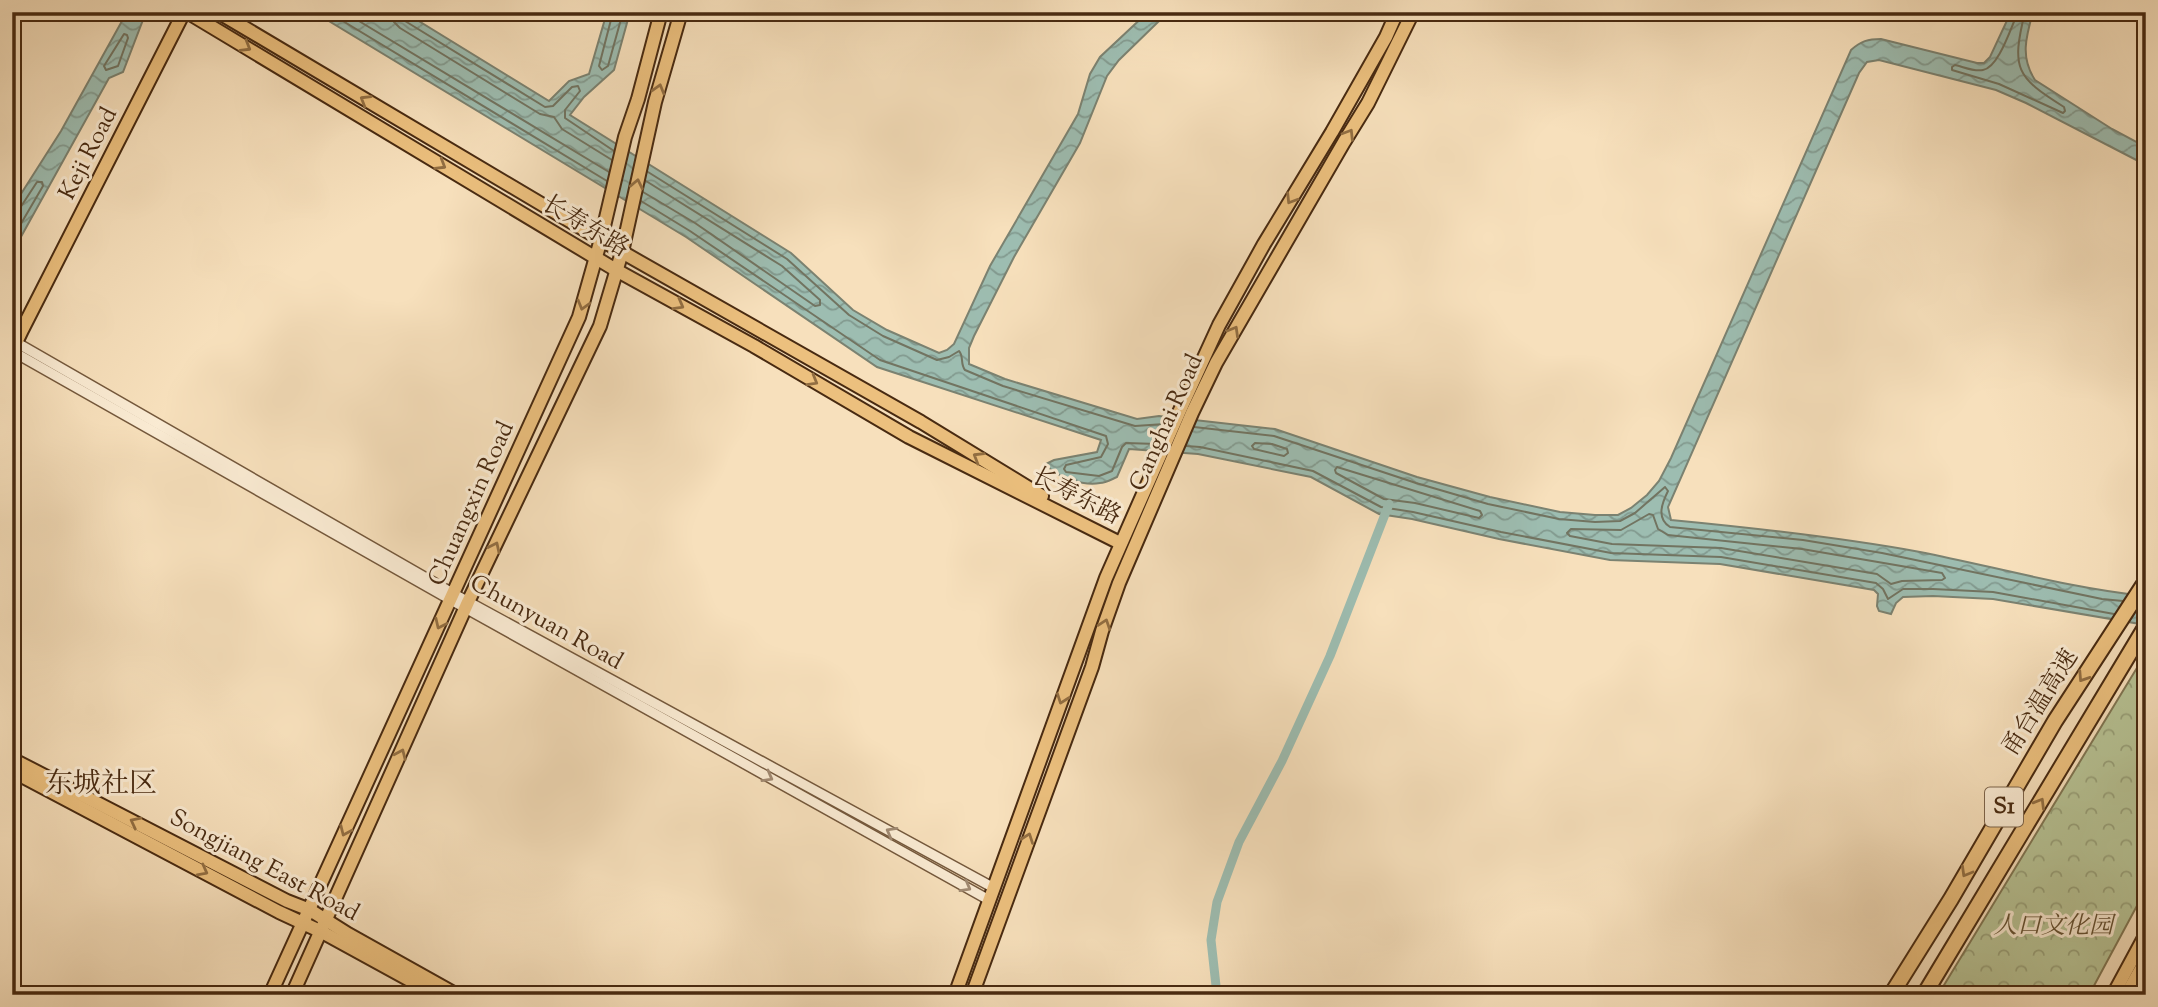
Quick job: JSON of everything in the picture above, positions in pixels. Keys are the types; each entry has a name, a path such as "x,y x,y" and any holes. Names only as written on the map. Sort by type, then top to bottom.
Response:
{"highway":[{"name":"甬台温高速","path":"1891,995 2055,721 2144,584"},
{"name":"甬台温高速","path":"1924,995 2146,626"}],"main road":[{"name":"Keji Road","path":"13,341 131,104 139,100 186,12"},
{"name":"长寿东路","path":"186,12 616,271 754,346 909,437 1120,543"},
{"name":"长寿东路","path":"218,12 622,252 921,422 1120,543"},
{"name":"Chuangxin Road","path":"270,995 579,317 662,12"},
{"name":"Chuangxin Road","path":"292,995 467,605 600,326 622,252 655,102 681,12"},
{"path":"1186,411 1219,325 1332,132 1386,37 1397,12"},
{"name":"Canghai Road","path":"972,995 1092,667 1119,583 1186,411 1368,103 1413,12"},
{"name":"Canghai Road","path":"955,995 1120,543 1166,458"},
{"name":"Songjiang East Road","path":"12,759 287,901 310,910 325,926 437,995"},
{"name":"Songjiang East Road","path":"12,771 303,923 325,926 348,934 457,995"},
{"path":"2113,995 2146,934"},
{"path":"2126,995 2146,960"}],"street":[{"name":"Chunyuan Road","path":"13,341 467,605 992,894"}],"green space":[{"name":"人口文化园","path":"2146,653 2146,889 2089,995 1938,995"}],"water":[{"path":"127,12 146,12 123,72 109,78 12,253 12,208 61,131"},
{"path":"314,12 404,12 549,101 569,81 589,74 607,12 630,12 614,70 584,97 570,115 791,253 853,310 887,330 939,353 954,344 990,266 1078,114 1090,74 1100,57 1148,12 1171,12 1119,60 1107,76 1080,143 1014,257 974,336 969,348 969,364 1005,379 1137,419 1159,416 1275,429 1417,477 1490,497 1560,512 1618,515 1647,495 1659,481 1671,458 1851,50 1865,41 1881,39 1984,63 1990,57 2011,12 2033,12 2026,55 2035,80 2112,129 2146,147 2146,165 1996,90 1879,60 1867,62 1859,73 1668,507 1671,520 1796,533 1889,547 2061,583 2146,596 2146,625 1993,599 1933,596 1903,597 1896,603 1891,614 1879,611 1878,594 1874,590 1720,564 1610,560 1499,539 1379,514 1311,477 1198,454 1129,449 1117,477 1094,484 1071,480 1056,473 1046,464 1097,452 1101,440 877,367 686,237"}],"waterway":[{"path":"1217,995 1211,940 1217,902 1239,842 1282,761 1330,656 1389,504"}],"district":[{"name":"东城社区","path":"101,785"}]}
